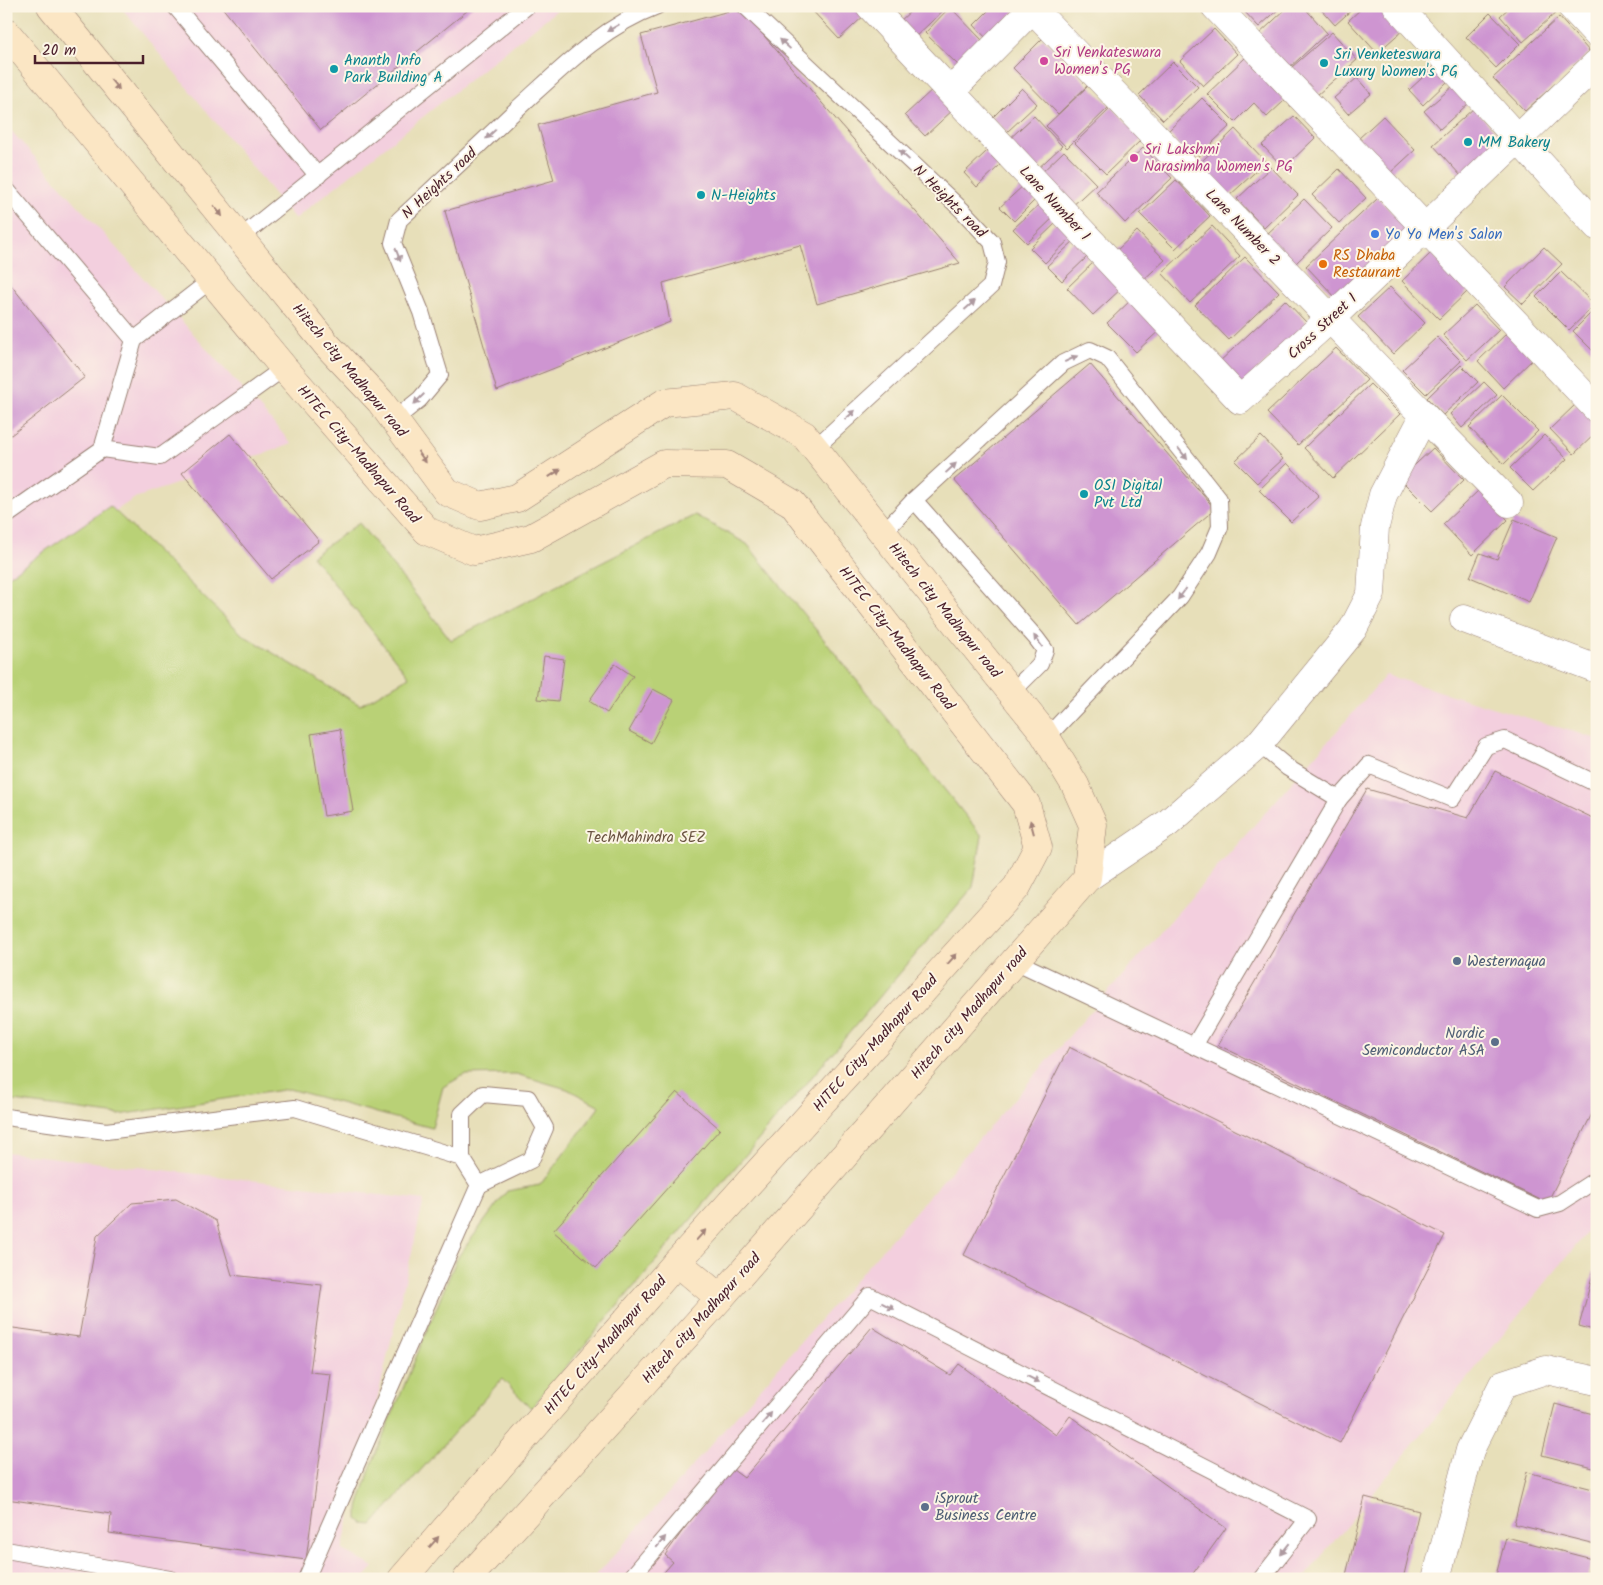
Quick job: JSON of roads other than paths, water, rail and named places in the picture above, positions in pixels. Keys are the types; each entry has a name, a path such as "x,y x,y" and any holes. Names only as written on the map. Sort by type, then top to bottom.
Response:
{"main road":[{"name":"Hitech city Madhapur road","path":"60,9 240,238 327,345 380,401 447,492 480,506 517,498 664,403 735,396 804,435 815,448 1046,738 1075,785 1093,825 1087,878 720,1298 467,1579"},
{"name":"HITEC City–Madhapur Road","path":"6,32 284,368 427,531 474,551 531,538 664,464 727,465 792,502 1026,804 1038,847 1017,887 677,1262 402,1579"},
{"path":"677,1262 720,1298"}],"street":[{"name":"Lane Number 1","path":"870,6 1240,400"},
{"path":"1215,6 1597,409"},
{"path":"1397,6 1597,226"},
{"path":"1571,6 1597,34"},
{"path":"951,91 1033,7"},
{"name":"Lane Number 2","path":"1033,7 1509,503"},
{"name":"Cross Street 1","path":"1240,400 1332,318 1597,63"},
{"path":"1087,878 1168,822 1259,744 1353,629 1371,594 1375,527 1383,495 1424,416"},
{"path":"1464,619 1597,670"},
{"path":"1436,1579 1470,1450 1504,1384 1546,1370 1597,1381"}],"lane":[{"path":"240,238 527,6"},
{"name":"N Heights road","path":"394,420 420,399 440,375 421,312 393,243 399,220 570,60 601,35 641,12 657,6"},
{"name":"N Heights road","path":"745,6 962,210 992,242 997,262 991,286 815,448"},
{"path":"180,8 318,176"},
{"path":"6,189 134,340"},
{"path":"6,516 102,449 134,340 211,280"},
{"path":"883,533 914,500 1063,363 1090,350 1107,358 1219,499 1220,527 1209,553 1180,596 1046,738"},
{"path":"102,449 160,457 284,368"},
{"path":"914,500 1036,638 1044,650 1040,664 1011,693"},
{"path":"1194,1046 1339,799 1369,765 1452,799 1486,746 1505,740 1597,784"},
{"path":"1259,744 1288,768 1339,799"},
{"path":"1015,961 1538,1209 1560,1203 1597,1179"},
{"path":"306,1579 478,1185 532,1160 545,1128 528,1098 482,1094 462,1114 462,1158 478,1185"},
{"path":"6,1117 106,1131 295,1108 462,1158"},
{"path":"630,1579 870,1296 1308,1519 1261,1579"},
{"path":"6,1550 170,1579"}],"place":[{"name":"Sri Venkateswara Women's PG","path":"1044,61"},
{"name":"Sri Venketeswara Luxury Women's PG","path":"1324,63"},
{"name":"Ananth Info Park Building A","path":"334,69"},
{"name":"MM Bakery","path":"1468,142"},
{"name":"Sri Lakshmi Narasimha Women's PG","path":"1134,158"},
{"name":"N-Heights","path":"701,195"},
{"name":"Yo Yo Men's Salon","path":"1375,234"},
{"name":"RS Dhaba Restaurant","path":"1323,264"},
{"name":"OSI Digital Pvt Ltd","path":"1084,494"},
{"name":"Westernaqua","path":"1457,961"},
{"name":"Nordic Semiconductor ASA","path":"1495,1042"},
{"name":"iSprout Business Centre","path":"925,1507"}],"park label":[{"name":"TechMahindra SEZ","path":"646,837"}]}
